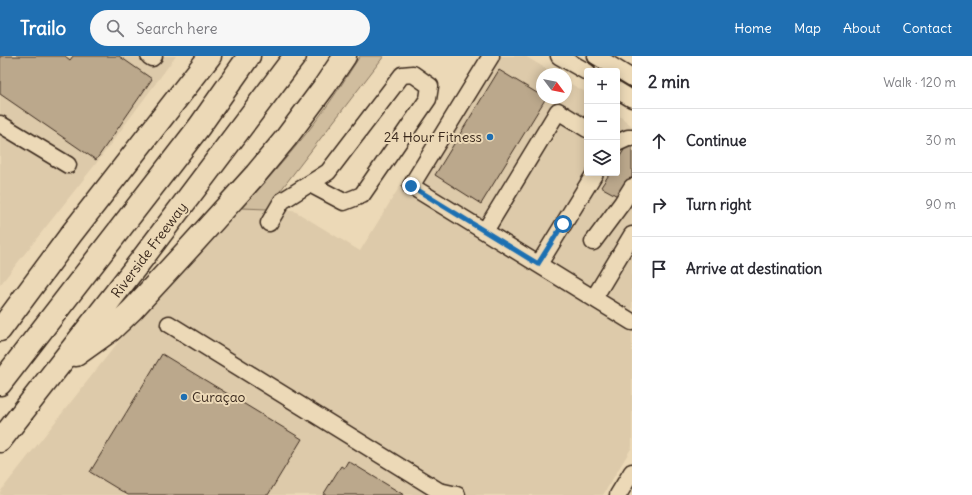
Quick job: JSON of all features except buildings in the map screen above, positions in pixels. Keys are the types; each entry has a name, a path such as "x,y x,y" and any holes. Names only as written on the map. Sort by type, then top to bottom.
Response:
{"highway":[{"path":"0,330 72,233 210,56"},
{"path":"0,384 199,127 249,56"},
{"name":"Riverside Freeway","path":"0,442 142,259 295,56"},
{"path":"58,367 112,330 180,258 251,180 286,138 320,93 345,56"}],"street":[{"path":"148,56 152,58 154,56"},
{"path":"491,56 411,186 632,322"},
{"path":"559,56 584,70"},
{"path":"596,56 632,78"},
{"path":"268,223 282,201 328,172 402,75 413,74 430,86 428,99 362,195 344,202 310,184"},
{"path":"620,92 632,99"},
{"path":"484,231 558,111 584,127"},
{"path":"0,124 68,166"},
{"path":"620,142 632,138"},
{"path":"538,264 593,176"},
{"path":"593,242 632,187"},
{"path":"594,298 632,235"},
{"path":"169,324 439,490 457,495"},
{"path":"618,495 632,472"}],"shaded area":[{"path":"0,56 176,56 98,161 0,285"},
{"path":"360,56 384,56 267,209 242,208 306,134 343,83"},
{"path":"480,56 525,56 545,68 536,68 536,104 572,104 572,84 584,91 584,176 620,176 620,116 632,126 632,447 603,495 0,495 0,492 119,341 242,208 293,210 360,251"}],"place":[{"name":"24 Hour Fitness","path":"490,137"},
{"name":"Curaçao","path":"184,397"}],"route":[{"path":"411,186 538,264 563,224"}]}
